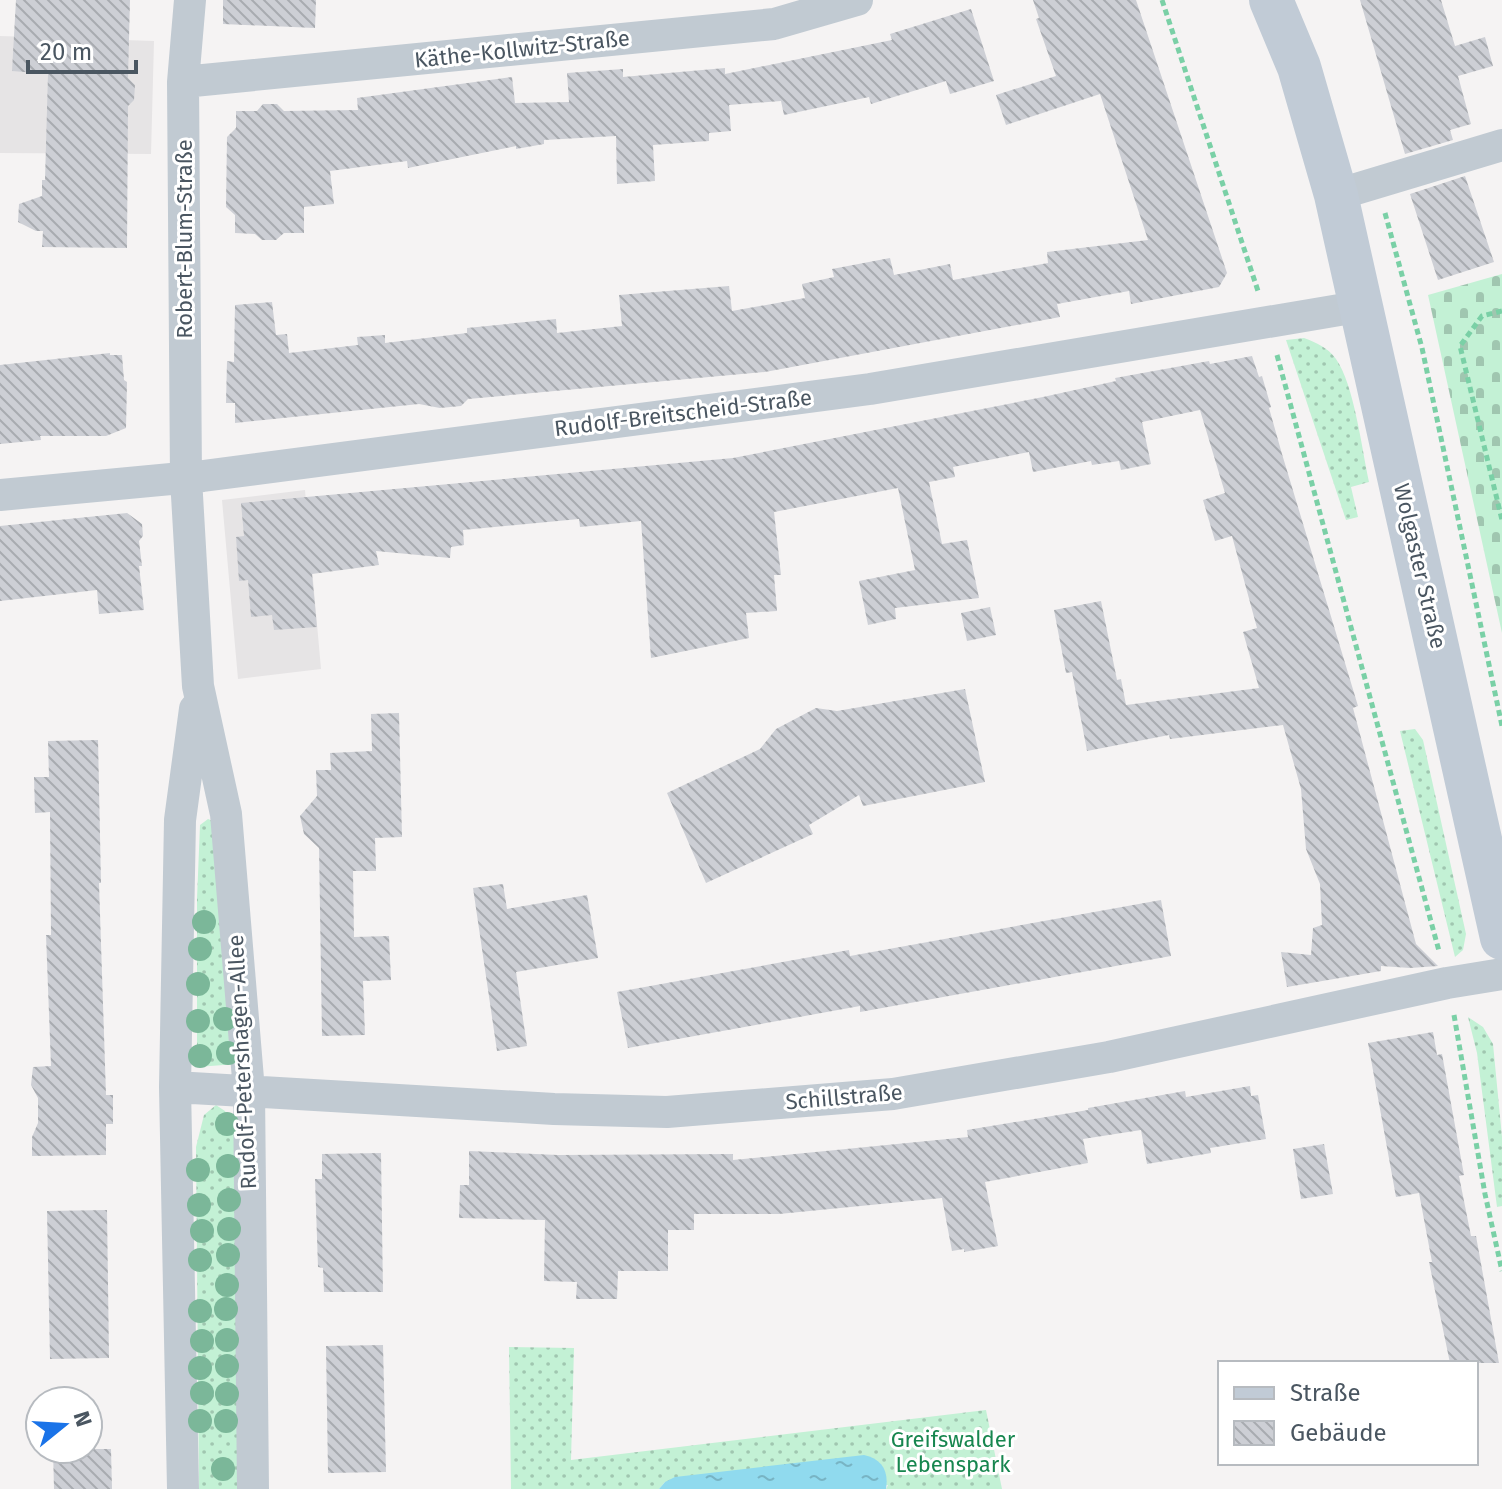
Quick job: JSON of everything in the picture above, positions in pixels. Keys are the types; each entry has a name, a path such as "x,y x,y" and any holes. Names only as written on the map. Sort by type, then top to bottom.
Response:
{"main road":[{"name":"Wolgaster Straße","path":"1271,0 1299,67 1336,195 1502,938"}],"street":[{"name":"Robert-Blum-Straße","path":"186,478 183,82 190,0"},
{"name":"Käthe-Kollwitz-Straße","path":"183,82 774,24 857,0"},
{"path":"1336,195 1502,145"},
{"name":"Rudolf-Breitscheid-Straße","path":"0,495 186,478 870,389 1363,306"},
{"name":"Rudolf-Petershagen-Allee","path":"186,478 198,686 226,814 249,1091 253,1489"},
{"name":"Rudolf-Petershagen-Allee","path":"183,1489 175,1087 180,820 198,686"},
{"name":"Schillstraße","path":"175,1087 554,1109 667,1112 893,1094 1109,1057 1447,983 1502,974"}],"path":[{"path":"1162,0 1269,323 1447,983 1502,1271"},
{"path":"1502,311 1482,316 1460,346 1502,520"}],"shaded area":[{"path":"0,36 154,41 151,154 0,153"},
{"path":"305,490 321,669 238,679 222,500"}],"green space":[{"path":"1502,274 1502,633 1428,295"},
{"path":"1304,338 1333,355 1348,384 1369,482 1351,487 1358,517 1346,520 1286,340"},
{"path":"1415,729 1423,740 1466,934 1463,950 1455,957 1400,731"},
{"path":"208,819 215,822 237,1064 197,1067 200,825"},
{"path":"1468,1017 1483,1027 1493,1044 1502,1137 1502,1206 1497,1207 1477,1053"},
{"path":"216,1105 225,1111 238,1138 241,1489 199,1489 196,1147 204,1115"},
{"name":"Greifswalder Lebenspark","path":"509,1347 574,1348 571,1460 986,1410 1002,1489 886,1489 888,1485 665,1482 659,1489 511,1489"}],"water":[{"path":"864,1455 875,1459 883,1467 886,1489 659,1489 675,1477"}],"building":[{"path":"16,0 130,0 128,78 135,85 134,100 128,106 127,248 42,247 43,231 18,222 19,204 42,196 48,74 12,71"},
{"path":"223,0 316,0 315,28 223,24"},
{"path":"1033,0 1136,0 1227,273 1219,287 1131,304 1129,291 1057,304 1060,317 765,372 468,399 461,406 440,408 419,404 235,423 235,403 226,403 227,361 234,362 235,305 272,302 276,335 287,334 289,353 358,345 357,337 385,335 385,343 467,333 467,328 556,319 557,333 622,326 619,295 729,286 732,311 805,298 802,284 834,277 832,269 890,258 894,275 950,264 953,280 1048,263 1047,252 1148,240 1100,94 1006,125 996,95 1056,76 1036,19 1039,18"},
{"path":"1360,0 1441,0 1455,46 1485,37 1493,66 1458,76 1471,124 1450,130 1453,140 1405,154"},
{"path":"971,9 994,81 950,94 946,81 871,104 869,97 784,115 781,101 729,105 731,131 709,133 709,141 653,145 655,181 617,184 616,136 544,140 544,144 516,149 516,146 408,168 407,161 330,171 334,204 304,207 304,233 284,233 276,240 235,233 235,215 226,207 227,137 236,128 236,111 257,111 263,104 277,104 284,111 358,110 357,98 512,77 515,103 569,102 567,73 623,69 623,77 725,68 725,74 892,40 890,34"},
{"path":"1465,176 1494,262 1438,280 1410,194"},
{"path":"110,353 122,355 124,380 127,382 126,428 106,436 40,436 41,440 0,444 0,365"},
{"path":"1252,356 1259,377 1262,376 1282,454 1358,706 1353,708 1416,944 1438,966 1381,966 1381,971 1287,987 1281,952 1311,955 1313,928 1322,925 1320,884 1306,849 1301,789 1283,725 1170,739 1169,735 1087,751 1072,672 1066,673 1054,610 1101,601 1117,680 1121,679 1126,705 1259,688 1243,632 1257,628 1232,536 1215,541 1203,500 1225,493 1200,410 1142,422 1151,464 1121,470 1119,461 1092,465 1091,461 1033,472 1029,452 953,467 955,477 929,482 942,544 967,540 979,598 895,608 896,619 868,625 859,581 915,570 898,488 774,512 781,575 774,575 777,611 746,613 749,638 651,658 641,521 580,527 579,519 463,530 464,545 451,547 450,558 376,551 379,565 312,574 317,627 274,630 272,615 251,617 248,580 239,581 236,537 244,536 241,503 733,458 1043,397 1116,381 1115,378"},
{"path":"127,513 142,524 143,536 139,541 142,566 139,566 144,610 99,614 97,590 0,601 0,526"},
{"path":"990,607 996,635 967,641 961,613"},
{"path":"965,689 985,782 863,806 859,795 809,825 813,834 706,883 667,793 760,749 776,729 816,708 837,711"},
{"path":"399,713 402,837 375,838 376,871 353,871 354,937 389,936 391,980 363,981 365,1035 322,1036 319,848 304,834 300,816 317,796 316,770 331,770 330,753 372,751 371,714"},
{"path":"98,740 106,1095 113,1095 113,1124 106,1124 106,1155 32,1156 32,1137 38,1123 38,1098 31,1085 33,1067 51,1066 46,935 51,935 50,812 35,813 34,777 49,777 48,741"},
{"path":"503,884 507,909 587,895 598,958 516,972 527,1046 497,1051 473,888"},
{"path":"1161,900 1171,956 860,1012 860,1006 628,1048 617,992 849,950 850,956"},
{"path":"1433,1032 1437,1055 1442,1054 1464,1175 1459,1176 1471,1236 1476,1236 1499,1363 1450,1361 1429,1262 1432,1262 1419,1193 1396,1197 1368,1043"},
{"path":"1250,1086 1251,1096 1258,1095 1266,1139 1210,1148 1211,1153 1147,1164 1141,1130 1083,1139 1088,1163 985,1182 998,1246 964,1252 964,1249 952,1251 942,1198 779,1214 694,1214 694,1230 668,1230 668,1271 618,1271 617,1299 576,1299 577,1282 544,1281 545,1220 459,1218 460,1185 469,1185 469,1151 558,1155 733,1154 733,1160 968,1137 967,1130 1088,1108 1185,1091 1186,1097"},
{"path":"1324,1144 1333,1194 1301,1199 1293,1149"},
{"path":"381,1153 383,1292 324,1292 323,1268 318,1267 315,1179 322,1179 322,1154"},
{"path":"107,1210 109,1358 50,1359 47,1211"},
{"path":"383,1345 386,1472 328,1473 326,1346"},
{"path":"104,1449 111,1449 112,1489 54,1489 53,1465 104,1465"}]}
